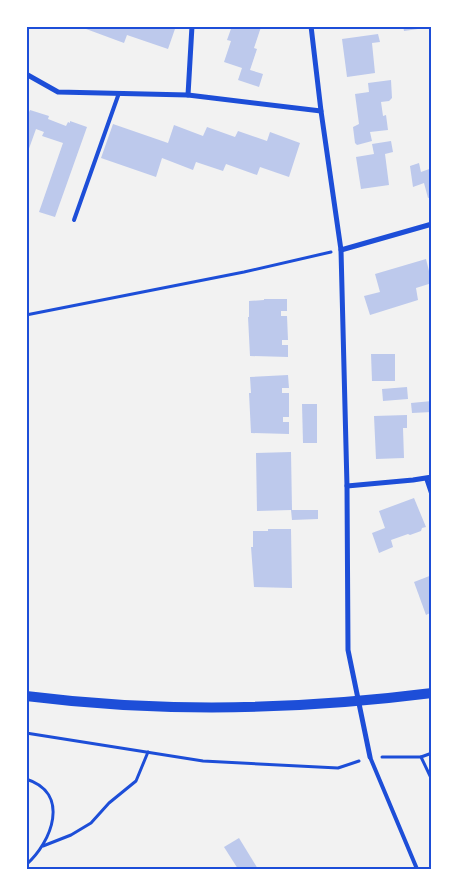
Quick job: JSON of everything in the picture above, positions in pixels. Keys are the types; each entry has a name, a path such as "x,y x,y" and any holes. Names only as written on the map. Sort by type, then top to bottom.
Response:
{"main road":[{"path":"26,696 68,702 244,708 318,704 432,693"}],"street":[{"path":"188,95 192,26"},
{"path":"311,26 341,250 347,486 348,650 370,757"},
{"path":"26,74 58,92 188,95 321,111"},
{"path":"341,250 432,224"},
{"path":"347,486 429,478"}],"lane":[{"path":"74,220 119,93"},
{"path":"429,478 432,496"},
{"path":"370,757 417,869"}],"path":[{"path":"26,315 244,272 341,250"},
{"path":"26,733 203,761 338,768 370,757 421,757 432,753"},
{"path":"43,846 71,835 91,822 109,803 136,781 148,752"},
{"path":"421,757 432,780"},
{"path":"26,779 33,781 46,791 54,805 51,832 43,846 26,865"}],"building":[{"path":"78,26 176,26 168,49 127,35 124,43"},
{"path":"232,26 261,27 254,48 257,49 250,70 263,74 259,87 238,80 242,68 224,62 231,41 227,40"},
{"path":"403,26 432,26 432,27 404,31"},
{"path":"378,34 380,42 372,43 375,73 347,77 342,39"},
{"path":"391,80 392,98 389,101 381,102 383,116 386,115 388,130 370,132 372,141 357,145 355,143 353,127 359,124 355,94 369,92 368,83"},
{"path":"30,110 49,116 48,119 66,126 70,121 87,127 55,217 39,212 63,143 42,136 44,132 36,129 26,157 26,118"},
{"path":"113,124 168,143 174,125 203,136 207,127 235,137 238,131 267,141 270,132 300,143 289,177 260,167 257,175 226,164 223,171 196,162 193,170 162,158 156,177 101,158"},
{"path":"391,141 393,152 385,154 389,185 361,189 356,157 374,154 372,144"},
{"path":"419,163 421,172 432,168 432,197 428,198 424,183 413,187 410,166"},
{"path":"426,259 432,283 416,288 418,300 370,315 364,296 380,292 375,274"},
{"path":"287,299 287,311 281,311 281,316 287,316 288,340 282,340 282,345 288,345 288,357 250,356 249,301"},
{"path":"371,354 395,354 395,381 372,381"},
{"path":"288,375 289,388 282,388 282,393 289,393 289,417 283,417 283,422 289,422 289,434 251,433 250,377"},
{"path":"407,387 408,399 383,401 382,389"},
{"path":"432,401 432,412 412,413 411,403"},
{"path":"302,404 317,404 317,443 303,443"},
{"path":"407,415 407,428 403,428 404,458 376,459 374,416"},
{"path":"291,452 292,510 318,510 318,519 292,520 291,510 257,511 256,453"},
{"path":"414,498 426,527 422,528 421,531 391,540 393,547 379,553 372,533 385,528 379,511"},
{"path":"268,529 291,529 292,588 254,587 251,547 253,547 253,531 268,531"},
{"path":"432,575 432,612 426,615 414,582"},
{"path":"239,838 258,869 238,869 224,847"}]}
